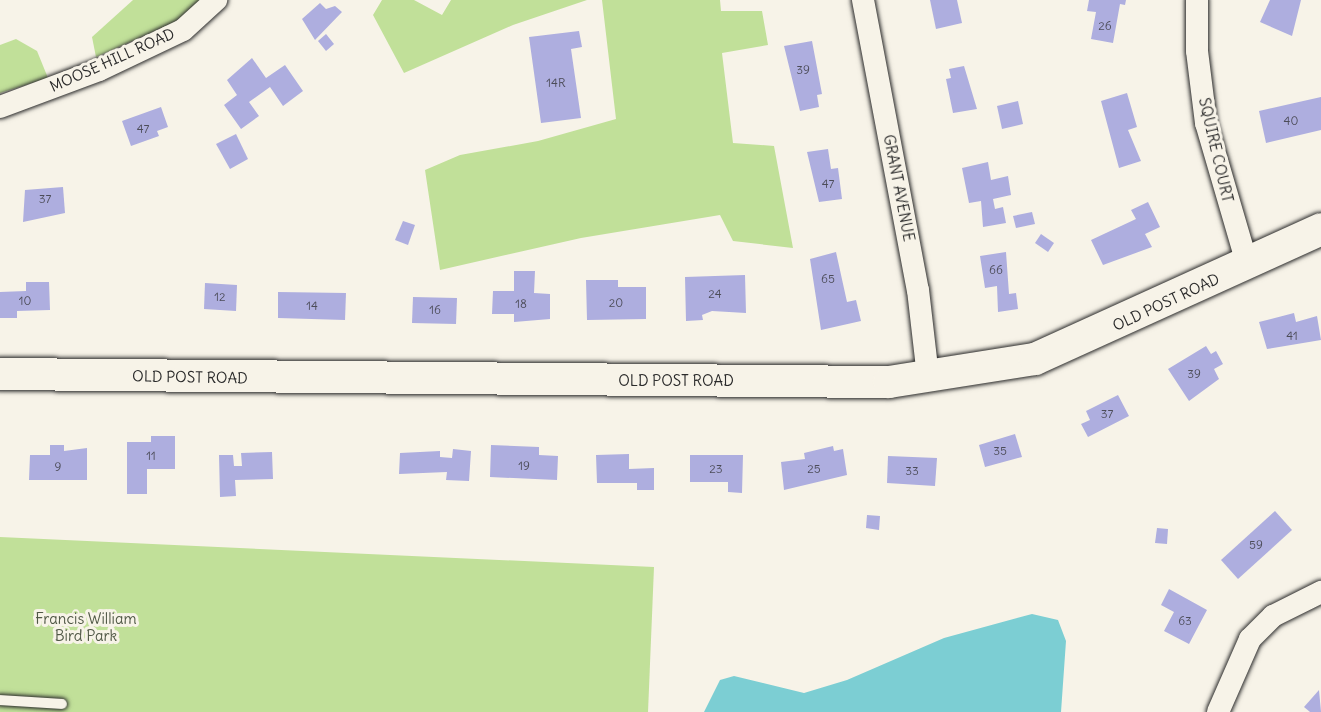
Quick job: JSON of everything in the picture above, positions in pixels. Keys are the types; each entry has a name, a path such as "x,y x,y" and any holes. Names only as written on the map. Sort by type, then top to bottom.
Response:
{"street":[{"name":"MOOSE HILL ROAD","path":"0,107 99,70 183,30 216,0"},
{"name":"GRANT AVENUE","path":"862,0 918,290 928,376"},
{"name":"SQUIRE COURT","path":"1197,0 1197,51 1206,123 1247,263"},
{"name":"OLD POST ROAD","path":"0,374 676,382 889,382 1035,359 1321,229"},
{"path":"1218,712 1250,639 1273,616 1321,592"}],"lane":[{"path":"0,700 62,704"}],"green space":[{"path":"133,0 200,0 175,22 96,57 92,37"},
{"path":"382,0 414,0 442,15 451,0 587,0 513,25 404,73 373,15"},
{"path":"602,0 720,0 721,11 762,11 768,45 722,53 733,143 774,146 793,248 733,241 720,215 581,238 440,270 425,170 460,155 538,141 616,119"},
{"path":"16,39 37,51 48,78 0,93 0,45"},
{"name":"Francis William Bird Park","path":"0,537 654,567 648,712 0,712"}],"water":[{"path":"1032,614 1058,620 1066,641 1061,712 704,712 720,680 734,676 804,693 847,680 944,638"}],"building":[{"path":"930,0 957,0 962,23 936,29"},
{"path":"1089,0 1126,0 1125,5 1120,4 1113,43 1091,39 1096,12 1087,11"},
{"path":"1270,0 1301,0 1292,36 1260,22"},
{"path":"320,3 326,9 335,6 342,12 315,40 302,19"},
{"path":"579,31 582,47 571,49 581,118 541,123 529,37"},
{"path":"326,34 334,44 326,51 318,41"},
{"path":"812,41 822,94 817,95 819,107 800,111 784,46"},
{"path":"252,58 266,78 285,65 303,91 283,106 270,87 249,102 259,116 241,129 224,105 237,95 227,80"},
{"path":"964,66 977,109 953,113 946,79 951,78 949,69"},
{"path":"1127,93 1137,127 1128,130 1141,161 1119,168 1101,101"},
{"path":"1321,97 1321,130 1266,143 1259,111"},
{"path":"1018,101 1023,124 1002,129 997,106"},
{"path":"161,107 168,127 157,131 159,136 131,146 122,121"},
{"path":"236,134 248,159 230,169 216,144"},
{"path":"828,149 831,169 838,168 842,199 819,202 807,152"},
{"path":"988,162 991,180 1008,176 1011,195 993,199 995,209 1003,207 1006,223 983,227 981,201 969,203 962,168"},
{"path":"63,187 65,213 23,222 25,190"},
{"path":"1148,202 1160,227 1145,234 1152,247 1103,265 1091,240 1136,219 1131,210"},
{"path":"1032,212 1035,224 1016,228 1013,216"},
{"path":"403,221 415,225 408,245 395,240"},
{"path":"1041,234 1054,243 1048,252 1035,243"},
{"path":"836,252 847,302 856,300 861,321 821,330 810,259"},
{"path":"1006,252 1009,294 1016,293 1018,309 998,312 997,286 985,288 980,256"},
{"path":"514,271 535,271 534,293 550,294 550,319 514,322 514,314 492,314 493,291 514,291"},
{"path":"745,275 746,313 712,311 702,315 703,320 686,321 685,277"},
{"path":"586,280 618,280 618,287 646,287 646,319 587,320"},
{"path":"26,282 49,282 50,310 17,311 17,318 0,318 0,292 26,291"},
{"path":"205,283 237,285 236,311 204,309"},
{"path":"278,292 346,293 345,320 278,318"},
{"path":"413,297 457,298 456,324 412,323"},
{"path":"1294,313 1296,322 1317,316 1321,340 1267,349 1259,322"},
{"path":"1206,346 1211,354 1216,351 1223,364 1214,369 1219,379 1189,401 1168,369"},
{"path":"1118,395 1129,416 1088,437 1081,424 1090,420 1086,411"},
{"path":"1015,434 1022,457 985,467 979,445"},
{"path":"151,436 175,436 175,469 147,469 147,494 127,494 127,442 151,442"},
{"path":"50,445 64,445 64,451 87,448 87,480 29,480 30,455 50,455"},
{"path":"491,445 539,447 539,455 558,456 557,480 490,477"},
{"path":"833,446 834,451 843,449 847,475 784,490 781,462 805,459 804,453"},
{"path":"453,449 471,451 469,481 446,480 447,472 399,474 400,453 440,451 440,457 452,458"},
{"path":"272,452 273,479 235,480 236,496 220,497 219,455 233,455 234,466 242,466 241,453"},
{"path":"629,454 629,469 654,468 654,490 637,490 637,483 597,483 596,455"},
{"path":"690,455 743,455 742,493 728,492 728,482 690,482"},
{"path":"888,456 937,458 935,486 887,483"},
{"path":"1275,511 1292,530 1238,579 1221,560"},
{"path":"867,515 880,516 879,530 866,528"},
{"path":"1157,528 1168,529 1167,544 1155,543"},
{"path":"1169,589 1207,610 1189,644 1164,631 1174,612 1161,605"},
{"path":"1319,690 1321,712 1310,712 1304,707"}]}
